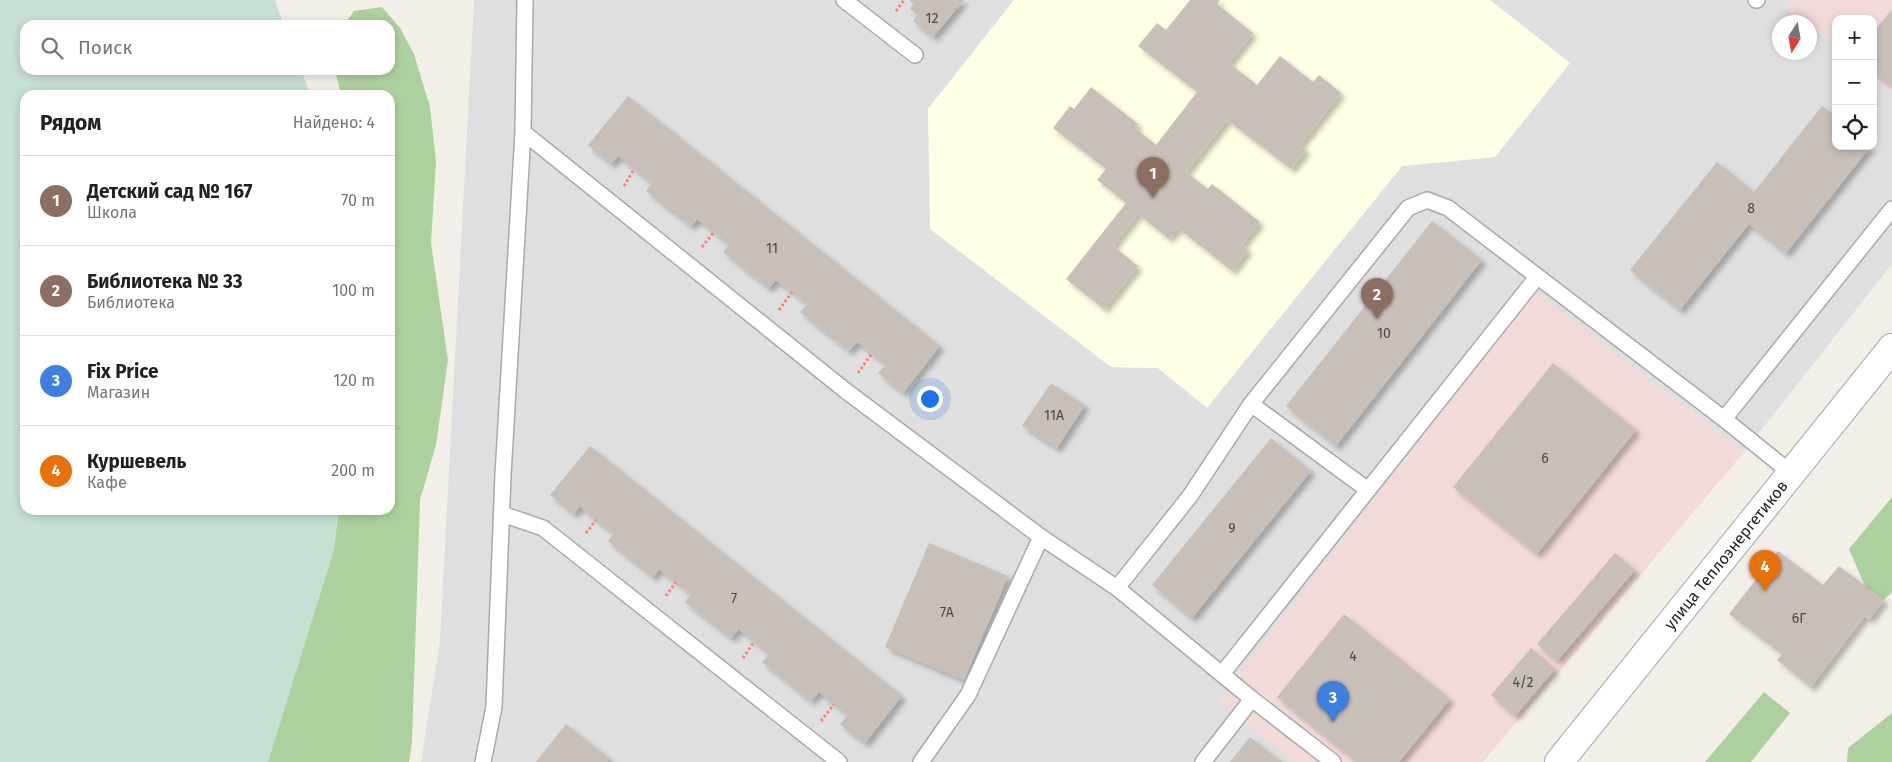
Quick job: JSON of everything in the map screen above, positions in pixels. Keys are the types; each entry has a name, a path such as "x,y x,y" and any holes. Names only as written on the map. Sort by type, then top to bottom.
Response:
{"street":[{"name":"улица Теплоэнергетиков","path":"1559,762 1892,348"}],"lane":[{"path":"483,762 494,707 502,514 523,132 525,0"},
{"path":"844,0 915,55"},
{"path":"523,132 846,391 1041,537 1117,588 1332,762"},
{"path":"1117,588 1190,496 1251,404 1408,208 1427,200 1448,208 1792,473"},
{"path":"1724,419 1892,209"},
{"path":"1222,674 1537,277"},
{"path":"1251,404 1368,490"},
{"path":"502,514 543,528 839,762"},
{"path":"923,761 968,695 1041,537"},
{"path":"1203,762 1252,699"}],"shaded area":[{"path":"0,0 275,0 282,20 20,20 20,75 303,75 309,90 20,90 20,515 338,515 334,550 268,762 0,762"},
{"path":"474,0 1014,0 928,109 1111,367 1158,368 1207,407 1402,166 1495,157 1570,63 1490,0 1790,0 1785,7 1796,15 1772,15 1772,60 1817,60 1817,32 1832,44 1832,150 1877,150 1877,79 1892,91 1892,264 1744,452 1535,293 1219,701 1297,762 421,762 440,640"},
{"path":"1014,0 1490,0 1570,63 1495,157 1402,166 1207,408 1158,368 1111,367 930,229 928,109"},
{"path":"1790,0 1892,0 1892,91 1877,79 1877,15 1832,15 1832,44 1817,32 1817,15 1796,15 1785,7"},
{"path":"1535,292 1744,452 1483,762 1297,762 1218,701"}],"green space":[{"path":"382,7 393,20 348,20 354,11"},
{"path":"395,22 414,54 430,107 436,161 431,243 448,360 436,445 420,500 412,742 409,762 227,762 314,515 395,515 395,90 340,90 336,75 395,75"},
{"path":"1892,497 1892,592 1875,609 1849,549"},
{"path":"1764,692 1790,713 1751,762 1705,762"},
{"path":"1892,713 1892,762 1847,762 1848,748"}],"building":[{"path":"909,0 964,0 933,37 913,21 918,15 910,9 913,4"},
{"path":"1190,0 1220,0 1217,4 1253,33 1229,63 1257,85 1280,56 1313,82 1319,75 1341,93 1300,145 1306,150 1291,169 1227,120 1186,172 1208,189 1212,184 1260,222 1242,245 1248,250 1232,271 1178,228 1169,239 1138,214 1113,246 1138,266 1104,309 1066,279 1126,203 1097,180 1106,169 1053,128 1070,106 1074,109 1091,87 1138,124 1135,128 1156,145 1197,92 1138,46 1157,23 1166,30"},
{"path":"1892,9 1892,86 1877,75 1877,28"},
{"path":"628,96 940,346 903,393 878,373 886,365 857,342 849,351 800,312 807,304 792,292 776,280 769,288 723,252 729,244 697,219 691,226 646,191 652,183 618,156 611,164 588,145"},
{"path":"1822,106 1832,113 1832,150 1868,150 1786,253 1749,224 1680,310 1630,270 1717,162 1754,192"},
{"path":"1432,221 1482,260 1336,446 1286,406"},
{"path":"1553,363 1636,430 1537,554 1453,487"},
{"path":"1051,383 1085,405 1057,448 1022,426"},
{"path":"1271,438 1311,471 1192,618 1152,585"},
{"path":"590,446 902,696 865,743 840,724 848,715 819,692 811,701 762,662 769,654 739,629 731,638 685,602 691,594 659,569 653,577 608,541 614,533 580,506 574,514 550,495"},
{"path":"929,543 1008,576 964,680 885,647"},
{"path":"1778,551 1823,585 1839,566 1884,600 1869,620 1865,616 1811,687 1777,660 1782,654 1729,614"},
{"path":"1615,553 1635,570 1557,661 1537,644"},
{"path":"1344,614 1450,699 1399,762 1357,762 1277,697"},
{"path":"1531,648 1555,669 1515,716 1491,695"},
{"path":"566,724 610,759 607,762 536,762"},
{"path":"1250,737 1282,762 1230,762"}],"place":[{"name":"Детский сад № 167","path":"1153,198"},
{"name":"Библиотека № 33","path":"1377,319"},
{"name":"Куршевель","path":"1765,591"},
{"name":"Fix Price","path":"1333,722"}]}
